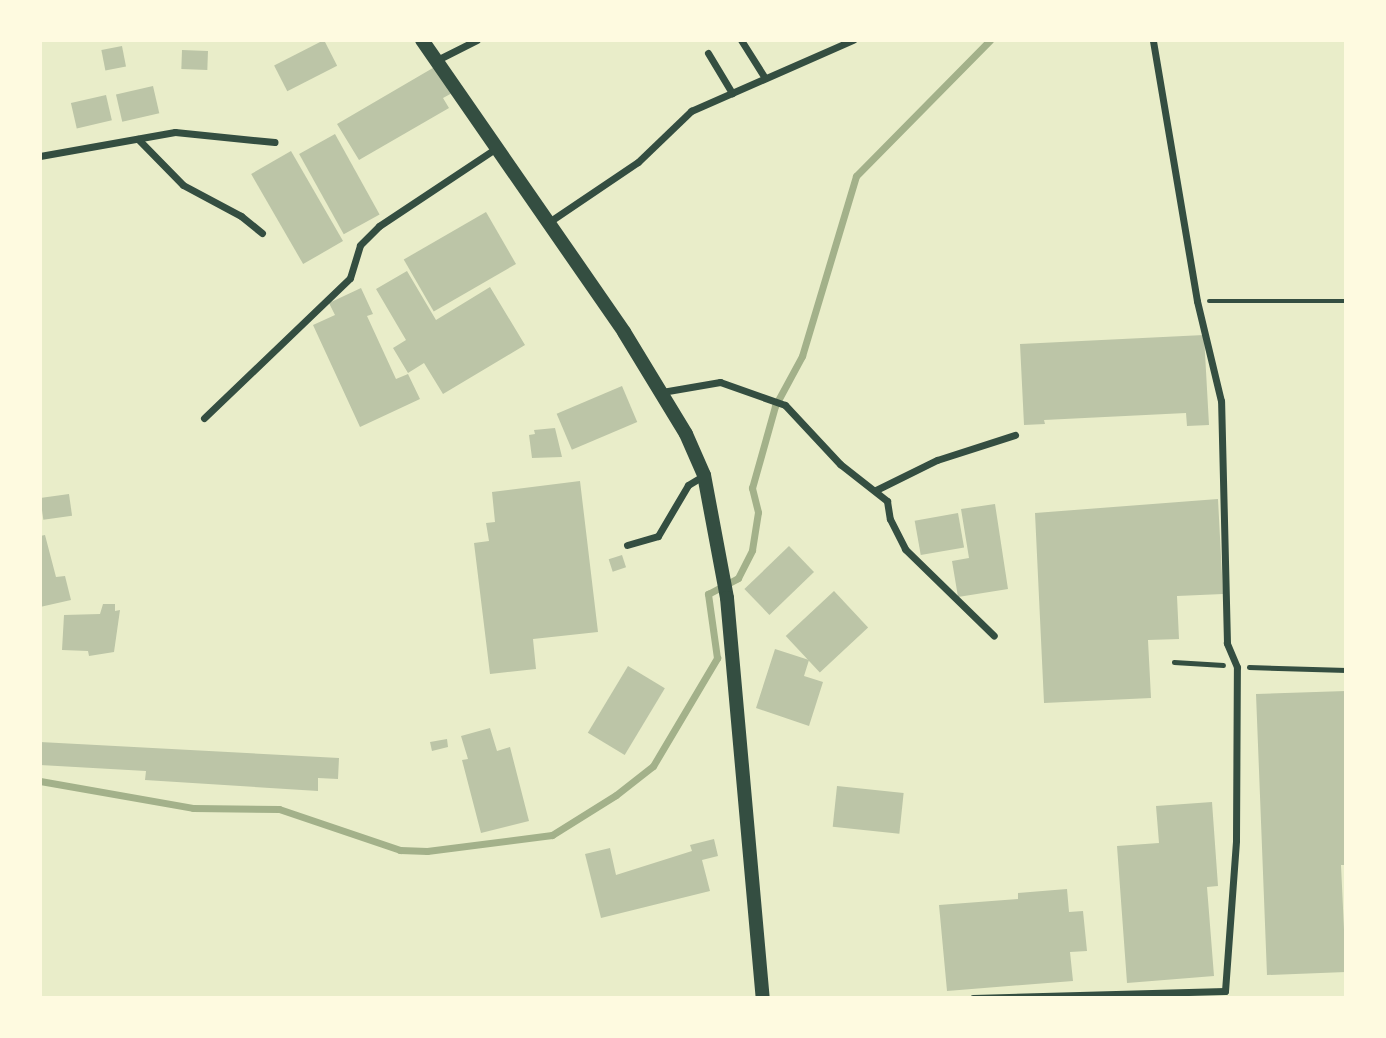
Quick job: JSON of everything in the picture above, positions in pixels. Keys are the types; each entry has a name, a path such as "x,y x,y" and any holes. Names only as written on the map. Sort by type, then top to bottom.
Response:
{"main road":[{"path":"422,40 439,59 499,147 661,392 704,475 727,598 763,998"}],"street":[{"path":"439,59 477,40"},
{"path":"741,40 765,78"},
{"path":"549,222 638,162 691,111 853,40"},
{"path":"973,998 1225,992 1236,839 1237,667 1227,643 1221,401 1197,301 1153,40"},
{"path":"708,53 732,93"},
{"path":"40,156 175,132 274,142"},
{"path":"138,139 183,185 262,233"},
{"path":"204,418 350,278 360,244 379,226 499,147"},
{"path":"661,392 720,382 773,397 785,405 840,464 887,501 890,519 905,549 994,636"},
{"path":"876,490 937,460 1016,435"},
{"path":"627,545 658,536 688,485 704,475"}],"path":[{"path":"1197,301 1346,301"},
{"path":"1174,662 1346,670"}],"building":[{"path":"324,40 337,66 287,91 274,65"},
{"path":"122,46 126,67 105,71 101,50"},
{"path":"182,50 208,51 207,70 181,69"},
{"path":"438,65 454,92 443,98 449,108 359,160 337,124"},
{"path":"153,86 159,113 122,122 116,95"},
{"path":"106,95 112,120 77,128 71,103"},
{"path":"335,134 380,214 344,234 299,154"},
{"path":"291,151 343,241 303,264 251,174"},
{"path":"486,212 516,264 434,311 404,260"},
{"path":"407,271 436,320 490,287 525,345 443,394 424,363 408,373 393,348 406,340 376,289"},
{"path":"361,288 373,314 367,316 396,379 408,374 420,399 360,427 313,325 335,315 329,303"},
{"path":"1204,335 1209,425 1187,426 1186,413 1044,420 1045,424 1024,425 1020,344"},
{"path":"622,386 637,422 572,450 557,414"},
{"path":"555,428 562,457 532,458 529,435 535,434 534,430"},
{"path":"580,481 598,632 533,639 536,669 490,674 474,543 489,541 486,523 495,522 492,492"},
{"path":"69,494 72,516 43,520 40,498"},
{"path":"1218,499 1223,594 1177,596 1179,639 1148,640 1151,698 1044,703 1035,513"},
{"path":"995,504 1008,589 958,597 952,561 969,558 961,509"},
{"path":"958,513 964,547 921,555 915,521"},
{"path":"45,535 56,577 65,576 71,600 40,607 40,536"},
{"path":"789,546 814,572 769,615 744,589"},
{"path":"622,555 626,567 613,572 609,559"},
{"path":"834,591 868,628 820,673 786,636"},
{"path":"103,604 115,604 115,611 120,610 114,652 89,656 88,651 62,650 64,615 100,614"},
{"path":"775,649 809,660 804,676 823,682 809,726 756,708"},
{"path":"628,666 665,688 625,755 588,733"},
{"path":"1346,691 1346,865 1341,865 1346,972 1267,975 1256,694"},
{"path":"490,728 497,751 510,747 529,821 481,833 462,760 468,759 461,736"},
{"path":"447,739 448,747 432,751 430,742"},
{"path":"40,742 339,758 338,779 318,778 318,791 145,780 146,771 40,765"},
{"path":"837,786 904,793 899,834 833,827"},
{"path":"1212,802 1218,886 1207,887 1214,976 1127,983 1117,846 1159,843 1156,806"},
{"path":"714,839 718,856 702,860 710,891 601,918 585,854 610,848 616,875 692,851 690,845"},
{"path":"1067,889 1069,912 1083,911 1087,951 1070,952 1073,981 947,991 939,905 1018,899 1018,893"}],"waterway":[{"path":"40,781 193,808 279,809 400,850 427,851 552,835 616,795 653,766 717,658 708,594 738,578 752,550 758,512 752,488 775,406 802,356 856,176 990,40"}]}
